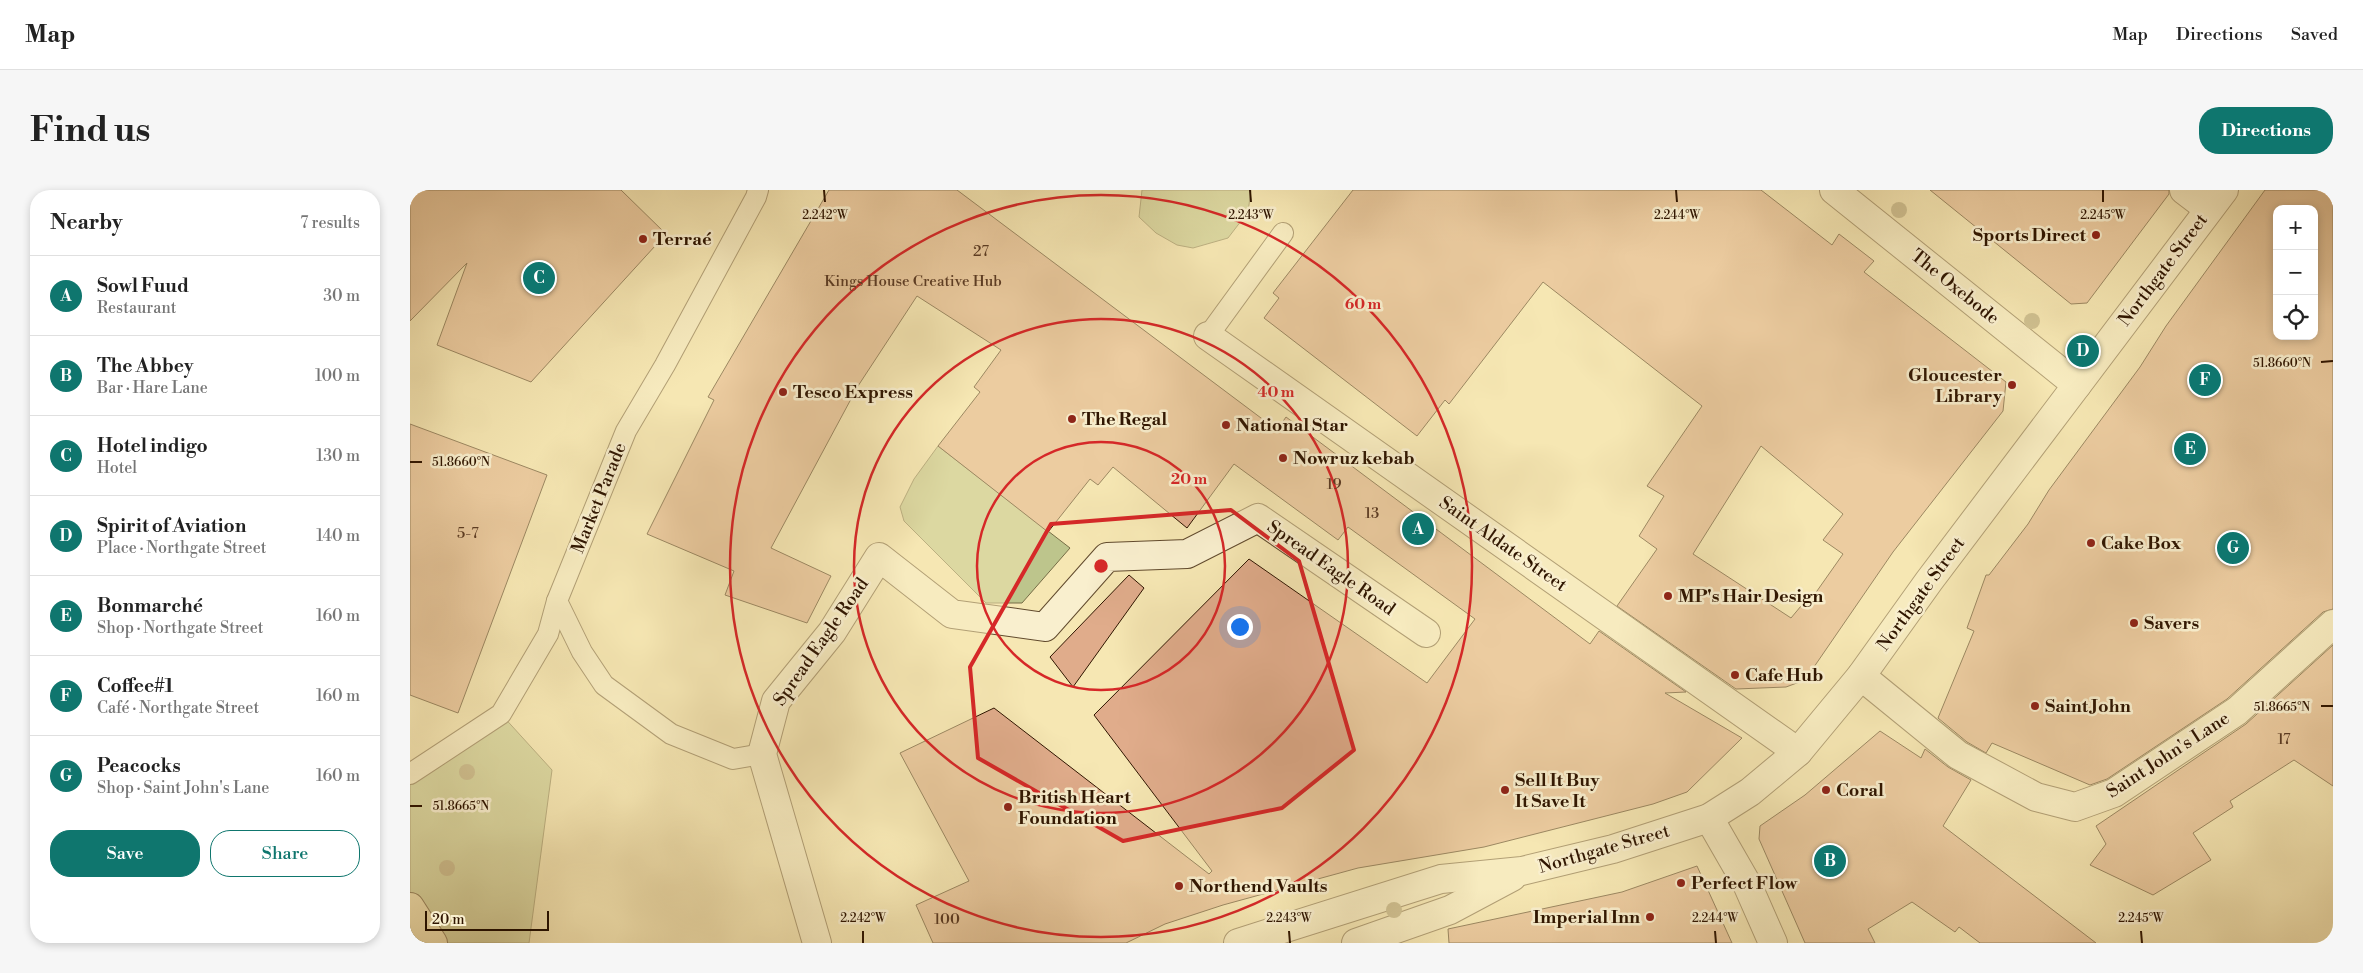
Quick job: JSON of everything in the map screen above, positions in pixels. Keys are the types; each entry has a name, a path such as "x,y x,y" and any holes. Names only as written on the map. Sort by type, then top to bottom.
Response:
{"main road":[{"path":"410,907 433,943"}],"street":[{"name":"The Oxebode","path":"1834,190 2077,384"},
{"path":"2184,190 2217,200"},
{"name":"Northgate Street","path":"1238,943 1441,879 1522,872 1613,850 1708,818 1750,792 1798,752 1861,676 1929,581 2217,200"},
{"name":"Saint Aldate Street","path":"1208,336 1798,752"},
{"name":"Spread Eagle Road","path":"762,754 776,700 832,632 880,558 952,614 1046,626 1108,557 1187,554 1258,518 1426,634"},
{"name":"Saint John's Lane","path":"1861,676 1958,755 2036,797 2075,807 2114,793 2237,711 2333,624"},
{"path":"762,754 817,943"},
{"path":"1708,818 1747,884 1773,943"},
{"name":"Northgate Street","path":"1356,943 1450,910 1522,872"}],"lane":[{"name":"Market Parade","path":"410,774 501,714 548,634 557,600 626,431 683,331 756,197 758,190"},
{"path":"1208,336 1283,233"},
{"path":"557,600 582,652 604,686 671,734 733,759 762,754"}],"highlighted area":[{"path":"1231,510 1299,561 1354,750 1282,808 1123,841 978,758 970,667 1051,524"}],"green space":[{"path":"1142,190 1251,190 1248,212 1228,238 1193,248 1177,245 1156,233 1139,217"},
{"path":"938,446 1070,548 1022,603 986,603 904,521 900,507 914,479"},
{"path":"501,714 552,770 529,943 433,943 410,907 410,774"}],"building":[{"path":"410,190 621,190 666,234 531,382 437,345 467,263 410,321"},
{"path":"829,190 957,190 1277,430 1286,417 1590,644 1599,631 1686,692 1665,693 1742,738 1687,792 1653,804 1484,847 1358,868 1223,905 1165,924 1126,943 933,943 916,905 969,881 900,753 994,708 1209,874 1212,871 1094,715 1249,559 1427,683 1475,619 1348,527 1338,540 1234,464 1187,528 1113,467 1098,485 1090,479 1048,532 938,446 980,392 974,387 1001,350 917,296 858,386 771,548 831,576 807,623 725,595 734,571 647,534 714,400 708,397"},
{"path":"1353,190 1761,190 1832,245 1839,234 1874,261 1864,272 2006,382 2003,411 1893,552 1805,680 1786,687 1736,689 1617,606 1657,549 1639,536 1664,496 1647,486 1702,406 1543,282 1449,404 1445,400 1417,436 1264,318 1279,298 1273,293","holes":["1761,446 1843,514 1823,540 1843,554 1805,608 1801,606 1791,618 1693,554"]},
{"name":"Sports Direct","path":"1930,190 2169,190 2169,194 2087,303 2071,304"},
{"path":"2265,190 2333,190 2333,609 2323,612 2227,699 2107,779 2090,785 1992,743 1986,753 1967,742 1938,718 1974,631 1967,628 1986,575 1989,575 2028,524 2049,490 2140,367 2166,326"},
{"path":"410,424 547,475 458,713 410,695"},
{"path":"1129,575 1144,588 1073,687 1050,657"},
{"path":"2333,645 2333,786 2294,760 2230,801 2233,807 2193,833 2211,860 2153,895 2090,865 2106,844 2096,826 2246,724"},
{"path":"1880,731 1921,758 1925,749 1948,767 1971,780 1943,826 2096,943 1980,943 1959,927 1955,932 1912,902 1868,929 1875,943 1805,943 1759,839 1760,826 1805,795"},
{"path":"1697,866 1732,943 1449,943 1448,929 1622,892"}],"place":[{"name":"Sports Direct","path":"2096,235"},
{"name":"Terraé","path":"643,239"},
{"name":"Hotel indigo","path":"539,278"},
{"name":"Spirit of Aviation","path":"2083,351"},
{"name":"Coffee#1","path":"2205,380"},
{"name":"Gloucester Library","path":"2012,385"},
{"name":"Tesco Express","path":"783,392"},
{"name":"The Regal","path":"1072,419"},
{"name":"National Star","path":"1226,425"},
{"name":"Bonmarché","path":"2190,449"},
{"name":"Nowruz kebab","path":"1283,458"},
{"name":"Sowl Fuud","path":"1418,529"},
{"name":"Cake Box","path":"2091,543"},
{"name":"Peacocks","path":"2233,548"},
{"name":"MP's Hair Design","path":"1668,596"},
{"name":"Savers","path":"2134,623"},
{"name":"Cafe Hub","path":"1735,675"},
{"name":"Saint John","path":"2035,706"},
{"name":"Sell It Buy It Save It","path":"1505,790"},
{"name":"Coral","path":"1826,790"},
{"name":"British Heart Foundation","path":"1008,807"},
{"name":"The Abbey","path":"1830,861"},
{"name":"Perfect Flow","path":"1681,883"},
{"name":"Northend Vaults","path":"1179,886"},
{"name":"Imperial Inn","path":"1650,917"}]}
